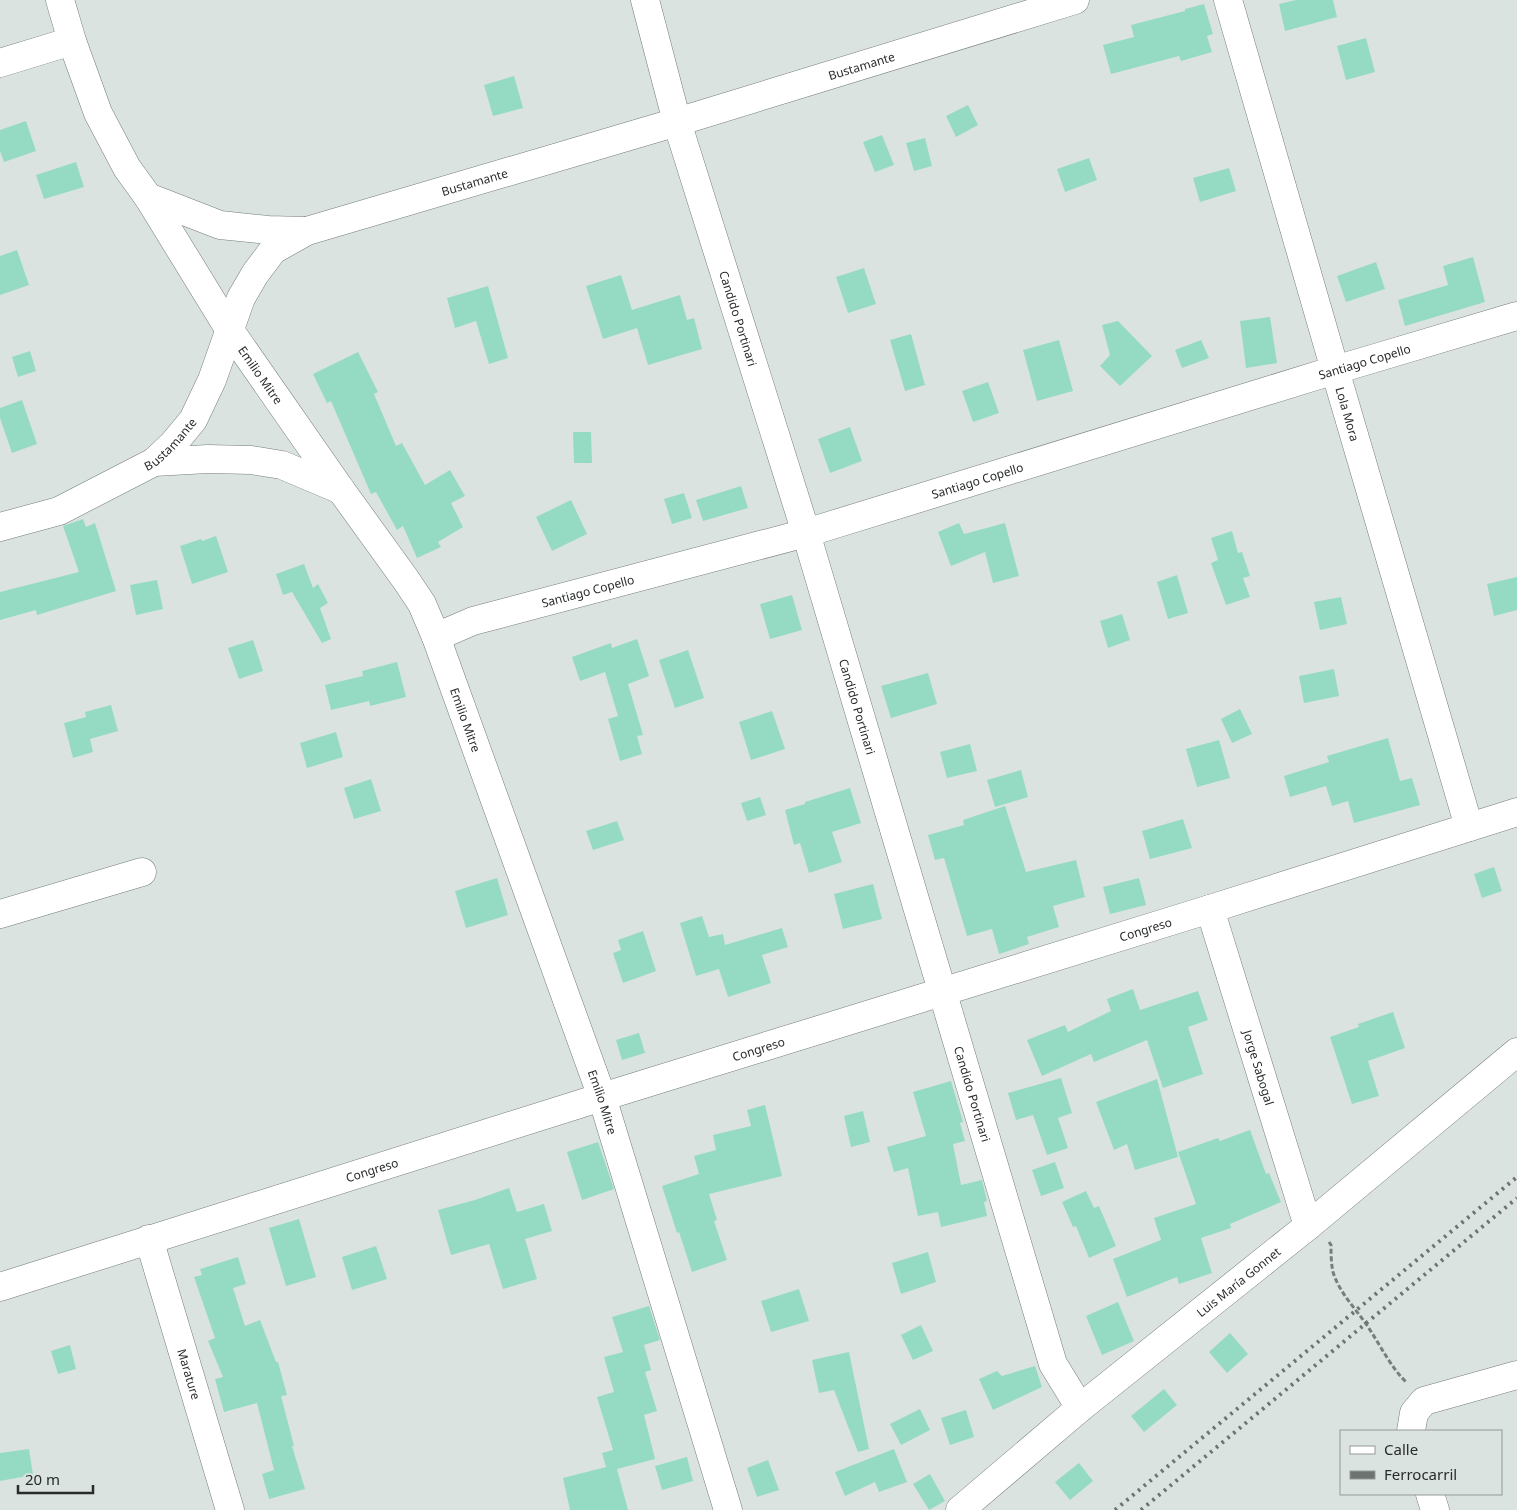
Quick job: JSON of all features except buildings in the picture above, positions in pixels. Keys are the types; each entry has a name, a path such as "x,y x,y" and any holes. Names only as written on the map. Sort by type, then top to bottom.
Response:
{"street":[{"name":"Emilio Mitre","path":"60,0 72,41 98,112 128,168 148,197 229,329 422,604 436,637 602,1097 728,1510"},
{"name":"Candido Portinari","path":"645,0 677,122 806,532 1053,1364 1080,1408"},
{"name":"Bustamante","path":"0,527 59,511 154,462 173,444 193,420 212,380 241,298 254,274 273,250 307,231 677,122 1075,0"},
{"name":"Lola Mora","path":"1228,0 1334,370 1469,827"},
{"path":"0,64 72,41"},
{"path":"148,197 220,225 268,230 307,231"},
{"name":"Santiago Copello","path":"436,637 473,621 806,532 1334,370 1517,316"},
{"path":"154,462 208,459 252,460 282,465 341,490"},
{"name":"Congreso","path":"0,1287 1517,812"},
{"path":"0,914 142,872"},
{"name":"Jorge Sabogal","path":"1210,909 1308,1226"},
{"name":"Luis María Gonnet","path":"960,1510 1080,1408 1308,1226 1517,1052"},
{"name":"Marature","path":"149,1239 230,1510"},
{"path":"1411,1430 1414,1412 1424,1401 1517,1375"},
{"path":"1430,1495 1435,1510"}],"path":[{"path":"1308,1226 1326,1236 1331,1244 1333,1271 1340,1287 1395,1370 1424,1401"}],"railway":[{"path":"1115,1510 1517,1177"},
{"path":"1141,1510 1517,1198"}]}
